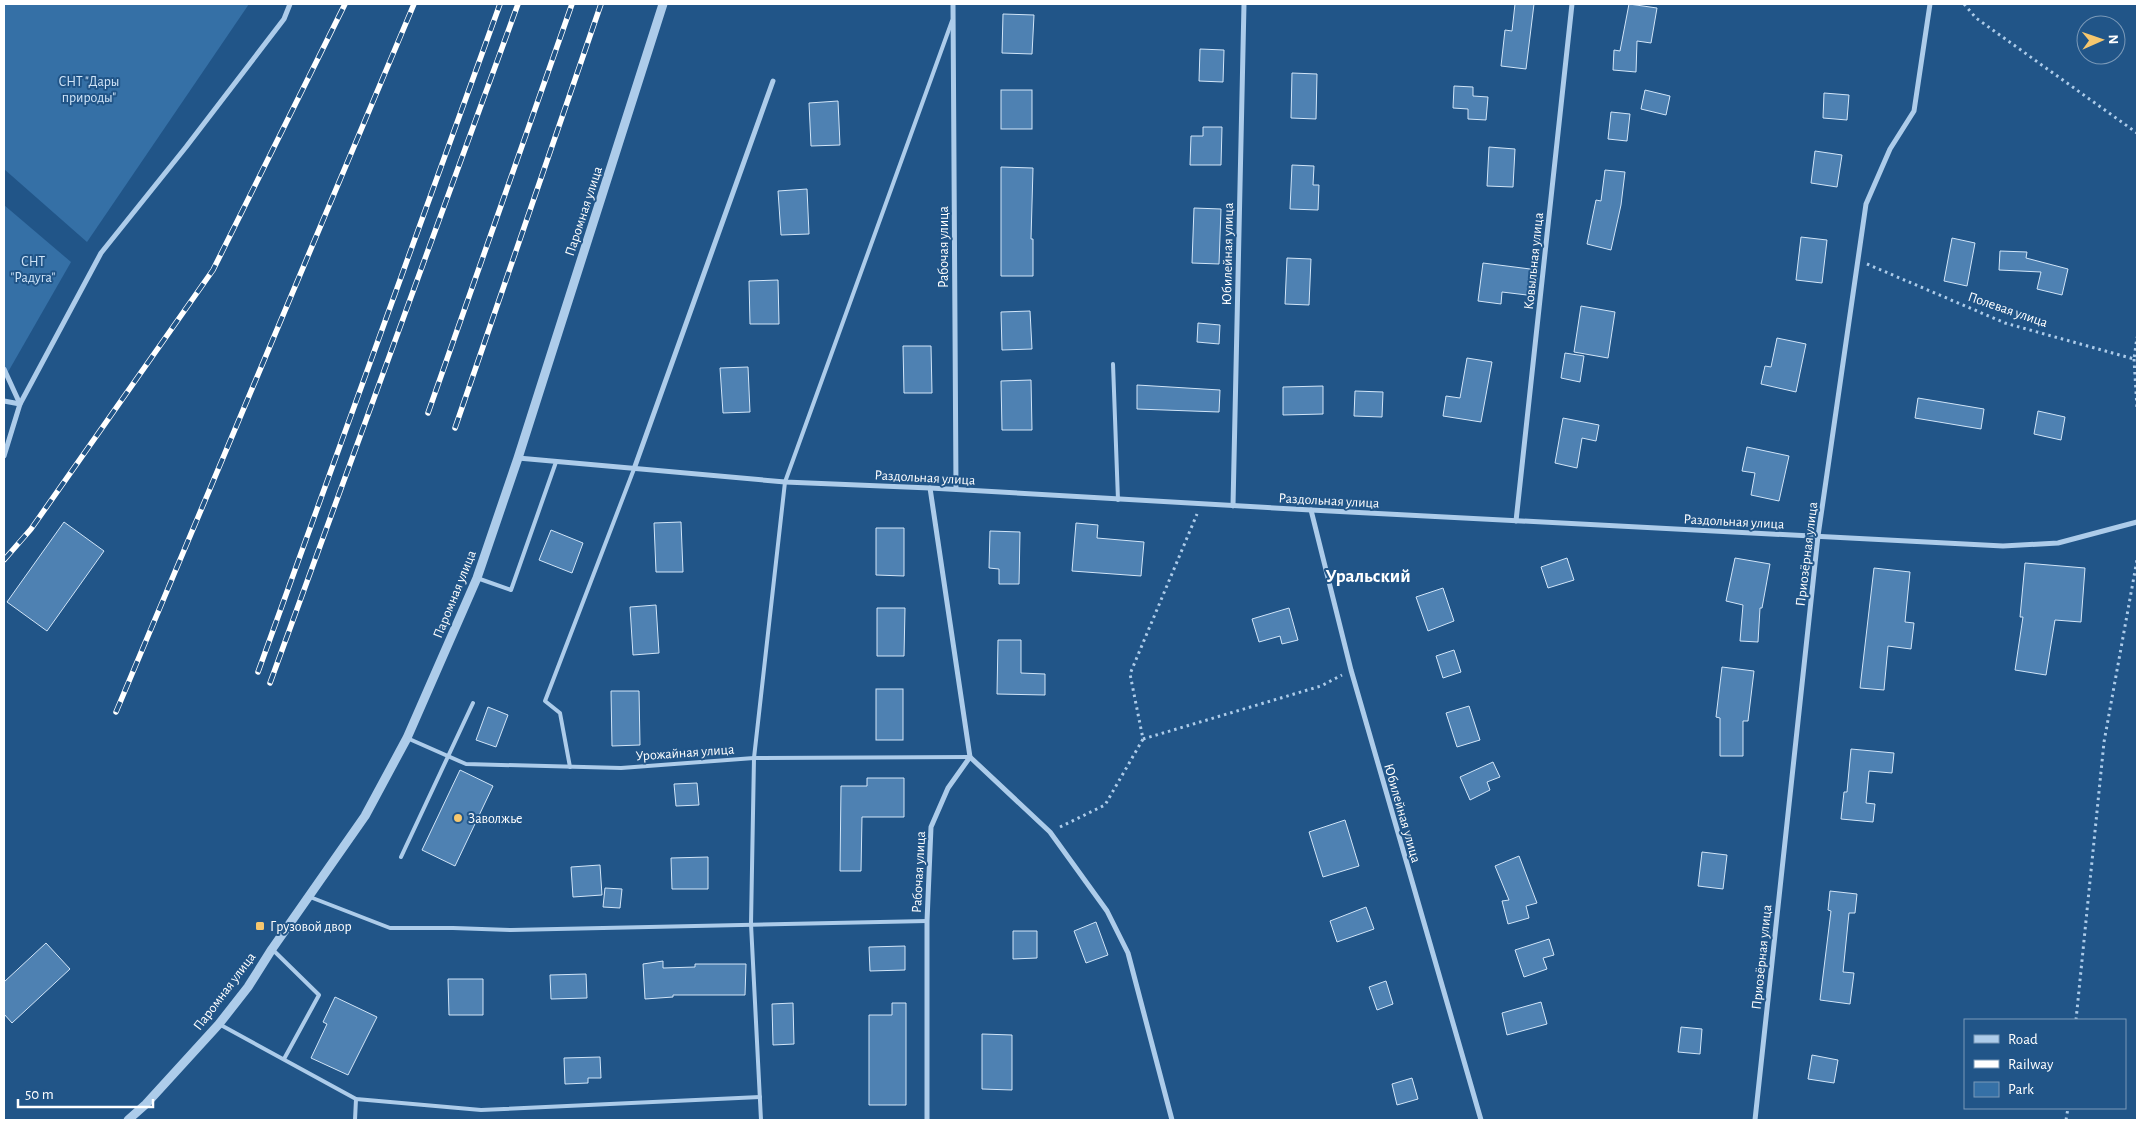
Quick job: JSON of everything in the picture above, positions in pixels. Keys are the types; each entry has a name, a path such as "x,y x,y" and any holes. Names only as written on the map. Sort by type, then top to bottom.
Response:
{"street":[{"path":"4,456 20,404 101,253 186,147 284,19 290,4"},
{"name":"Паромная улица","path":"128,1120 146,1104 219,1024 248,987 272,949 365,816 407,738 478,578 663,4"},
{"name":"Рабочая улица","path":"953,4 956,489"},
{"name":"Юбилейная улица","path":"1233,506 1244,4"},
{"name":"Ковыльная улица","path":"1516,521 1572,4"},
{"name":"Приозёрная улица","path":"1755,1120 1818,536 1866,204 1890,149 1914,111 1930,4"},
{"path":"634,469 773,81"},
{"path":"4,369 20,404"},
{"path":"4,401 20,404"},
{"name":"Раздольная улица","path":"518,458 785,482 956,489 1118,500 2003,546 2058,543 2137,522"},
{"path":"930,488 970,756 1050,832 1108,911 1128,953 1172,1120"},
{"name":"Юбилейная улица","path":"1311,510 1351,670 1451,1022 1481,1120"},
{"name":"Рабочая улица","path":"927,1120 927,920 931,826 948,788 970,756"}],"lane":[{"path":"761,1120 751,924 754,758 785,482 953,19"},
{"path":"1113,364 1118,500"},
{"path":"478,578 511,590 556,462"},
{"path":"570,767 560,713 545,701 634,469"},
{"path":"401,857 473,703"},
{"name":"Урожайная улица","path":"407,738 466,764 621,768 754,758 970,756"},
{"path":"310,897 390,928 510,930 927,920"},
{"path":"272,949 319,995 284,1059"},
{"path":"219,1024 356,1099 481,1110 760,1097"},
{"path":"355,1120 356,1099"}],"path":[{"path":"1964,4 1976,18 2137,133"},
{"name":"Полевая улица","path":"1858,260 2005,323 2134,359"},
{"path":"2137,337 2134,359 2137,408"},
{"path":"1050,832 1105,805 1143,739 1130,674 1201,504"},
{"path":"2076,1019 2104,742 2137,560"},
{"path":"1143,739 1321,686 1351,670"}],"green space":[{"name":"СНТ \"Дары природы\"","path":"4,4 249,4 87,242 4,169"},
{"name":"СНТ \"Радуга\"","path":"4,205 71,262 4,379"}],"building":[{"path":"1515,4 1534,4 1526,69 1501,66 1505,30 1512,31"},
{"path":"1629,4 1657,8 1651,43 1637,41 1636,72 1613,70 1614,50 1620,51"},
{"path":"1003,14 1034,15 1032,54 1002,53"},
{"path":"1200,49 1224,50 1223,82 1199,81"},
{"path":"1292,73 1317,74 1316,119 1291,118"},
{"path":"1454,86 1473,87 1473,96 1488,97 1486,120 1468,119 1468,109 1453,108"},
{"path":"1001,90 1032,90 1032,129 1001,129"},
{"path":"1645,90 1670,96 1666,115 1641,109"},
{"path":"1824,93 1849,95 1847,120 1823,118"},
{"path":"838,101 840,145 811,146 809,103"},
{"path":"1611,112 1630,114 1627,141 1608,139"},
{"path":"1203,127 1222,127 1221,165 1190,165 1191,136 1203,136"},
{"path":"1489,147 1515,149 1513,187 1487,186"},
{"path":"1815,151 1842,155 1837,187 1811,183"},
{"path":"1292,165 1314,166 1313,185 1319,185 1318,210 1290,209"},
{"path":"1001,167 1033,168 1031,239 1033,239 1033,276 1001,276"},
{"path":"1605,170 1625,172 1621,205 1611,250 1587,244 1596,200 1601,201"},
{"path":"807,189 809,234 781,235 778,191"},
{"path":"1194,208 1221,209 1219,264 1192,263"},
{"path":"1801,237 1827,240 1822,283 1796,280"},
{"path":"1952,238 1975,243 1967,286 1944,281"},
{"path":"2000,251 2027,252 2026,258 2068,269 2062,295 2037,289 2041,272 1999,270"},
{"path":"1287,258 1311,259 1309,305 1285,304"},
{"path":"1483,263 1538,270 1535,296 1502,292 1501,304 1478,301"},
{"path":"778,280 779,324 750,324 749,281"},
{"path":"1581,306 1615,312 1608,358 1574,352"},
{"path":"1030,311 1032,349 1002,350 1001,312"},
{"path":"1198,323 1220,325 1219,344 1197,342"},
{"path":"1777,338 1806,344 1796,392 1761,384 1765,366 1771,367"},
{"path":"903,346 931,346 932,393 904,393"},
{"path":"1565,353 1584,356 1580,382 1561,378"},
{"path":"1467,358 1492,362 1481,422 1443,416 1446,396 1460,398"},
{"path":"748,367 750,412 723,413 720,368"},
{"path":"1031,380 1032,430 1002,430 1001,381"},
{"path":"1137,385 1220,390 1219,412 1137,409"},
{"path":"1323,386 1323,414 1283,415 1283,387"},
{"path":"1355,391 1383,392 1382,417 1354,416"},
{"path":"1918,398 1984,409 1981,429 1915,418"},
{"path":"2038,411 2065,417 2061,440 2034,434"},
{"path":"1563,418 1599,425 1596,441 1582,438 1577,468 1555,463"},
{"path":"1747,447 1789,456 1779,501 1751,495 1755,473 1742,471"},
{"path":"64,522 104,551 47,631 7,602"},
{"path":"681,522 683,572 656,572 654,523"},
{"path":"1076,523 1098,525 1097,538 1144,542 1141,576 1072,571"},
{"path":"876,528 904,528 904,576 876,575"},
{"path":"551,530 583,543 572,573 539,560"},
{"path":"990,531 1020,532 1019,584 999,584 999,569 989,568"},
{"path":"1567,558 1574,580 1548,588 1541,567"},
{"path":"1735,558 1770,564 1762,608 1760,608 1758,642 1740,641 1743,605 1726,601"},
{"path":"2025,563 2085,568 2081,622 2055,620 2046,675 2015,670 2023,617 2020,617"},
{"path":"1874,568 1910,572 1905,622 1914,623 1911,649 1888,646 1884,690 1860,688"},
{"path":"1443,588 1454,621 1428,631 1416,597"},
{"path":"656,605 659,653 633,655 630,607"},
{"path":"877,608 905,608 904,656 877,656"},
{"path":"1289,608 1298,640 1282,644 1280,636 1259,642 1252,619"},
{"path":"998,640 1021,640 1021,673 1045,674 1045,695 997,694"},
{"path":"1454,650 1461,672 1443,678 1436,656"},
{"path":"1722,667 1754,671 1748,721 1743,721 1743,756 1720,756 1720,718 1716,717"},
{"path":"876,689 903,689 903,740 876,740"},
{"path":"611,691 639,691 640,745 612,746"},
{"path":"1469,706 1480,740 1457,747 1446,713"},
{"path":"488,707 508,715 496,747 476,740"},
{"path":"1851,749 1894,753 1892,773 1869,771 1866,803 1875,804 1873,822 1841,819 1844,792 1847,792"},
{"path":"1493,762 1500,777 1487,782 1490,790 1470,800 1460,777"},
{"name":"Заволжье","path":"460,770 493,786 455,866 422,850"},
{"path":"867,778 904,778 904,817 862,817 861,871 840,871 841,786 867,786"},
{"path":"697,783 699,805 676,806 674,784"},
{"path":"1345,820 1359,866 1323,877 1309,832"},
{"path":"1702,852 1727,855 1723,889 1698,886"},
{"path":"1519,856 1537,903 1526,906 1529,918 1508,924 1502,901 1509,900 1495,866"},
{"path":"708,857 708,889 672,889 671,858"},
{"path":"600,865 602,895 573,897 571,867"},
{"path":"605,888 622,889 620,908 603,907"},
{"path":"1830,891 1857,894 1855,913 1849,913 1843,972 1854,973 1850,1004 1820,1000 1831,911 1828,910"},
{"path":"1366,907 1374,929 1337,942 1330,921"},
{"path":"1096,922 1108,955 1086,963 1074,931"},
{"path":"1013,931 1037,931 1037,958 1013,959"},
{"path":"1549,939 1554,955 1543,958 1547,969 1524,977 1515,950"},
{"path":"46,943 70,969 12,1023 4,1014 4,982"},
{"path":"905,946 905,970 870,971 869,947"},
{"path":"663,961 663,968 695,967 695,964 746,964 745,995 673,995 673,997 645,999 643,964"},
{"path":"586,974 587,998 551,999 550,975"},
{"path":"448,979 483,979 483,1015 449,1015"},
{"path":"1386,981 1393,1004 1377,1010 1369,987"},
{"path":"335,997 377,1017 348,1075 311,1058 327,1024 323,1022"},
{"path":"1541,1002 1547,1024 1507,1035 1502,1013"},
{"path":"793,1003 794,1044 773,1045 772,1004"},
{"path":"892,1003 906,1003 906,1105 869,1105 869,1015 892,1015"},
{"path":"1681,1027 1702,1029 1700,1054 1678,1052"},
{"path":"982,1034 1012,1035 1012,1090 982,1089"},
{"path":"1812,1055 1838,1060 1834,1083 1808,1079"},
{"path":"600,1057 601,1078 588,1078 588,1083 565,1084 564,1058"},
{"path":"1412,1078 1418,1099 1397,1105 1392,1084"}],"railway":[{"path":"4,560 31,529 213,270 345,4"},
{"path":"116,712 414,4"},
{"path":"258,672 500,4"},
{"path":"270,683 518,4"},
{"path":"428,413 572,4"},
{"path":"455,428 601,4"}],"place":[{"name":"Заволжье","path":"458,818"},
{"name":"Грузовой двор","path":"260,926"}],"district":[{"name":"Уральский","path":"1368,575"}]}
